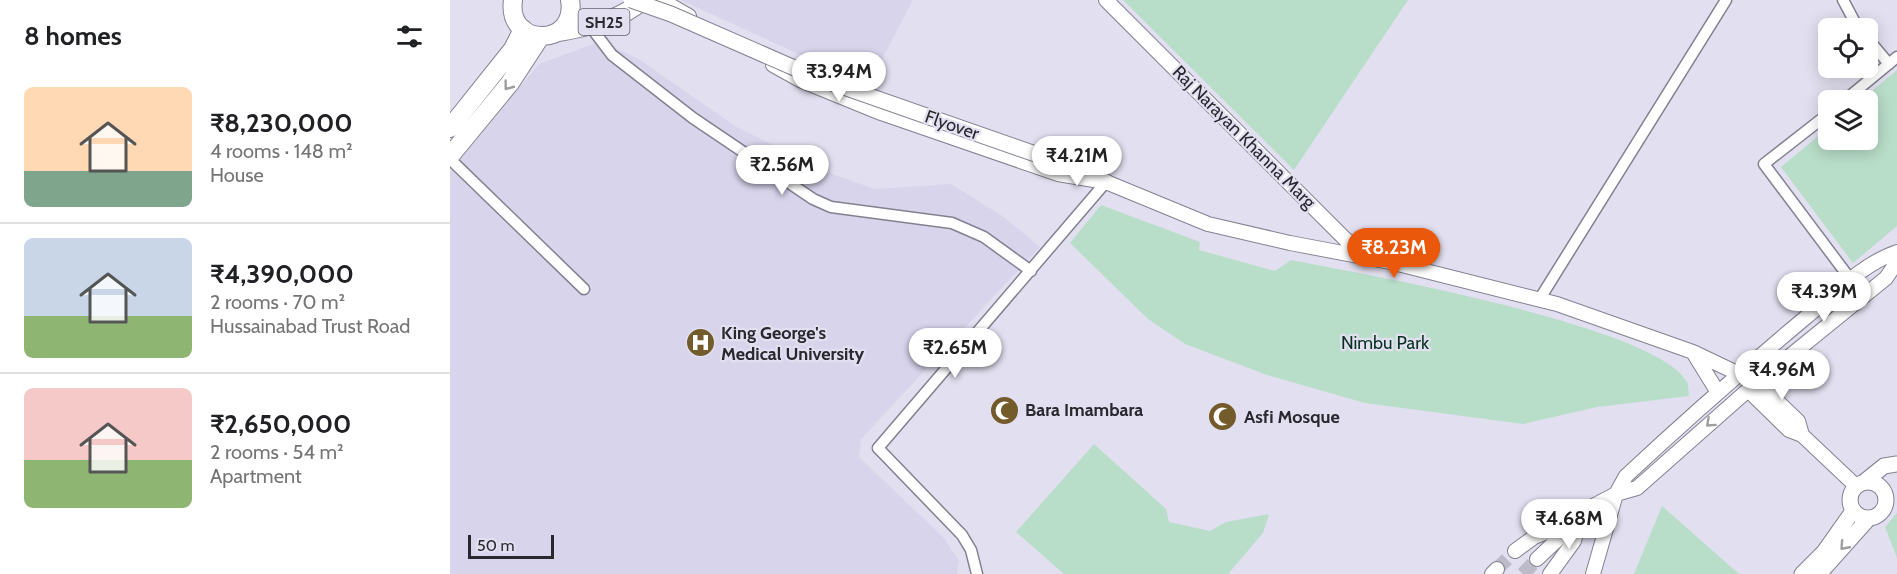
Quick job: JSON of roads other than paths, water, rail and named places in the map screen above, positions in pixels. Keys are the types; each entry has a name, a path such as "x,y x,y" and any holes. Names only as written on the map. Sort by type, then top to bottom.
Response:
{"main road":[{"path":"513,0 516,22 523,29 540,37 559,32 570,16 570,0"},
{"name":"Flyover","path":"631,0 671,14 815,77 1061,163 1106,182"},
{"name":"SH25","path":"559,32 590,26 629,12 643,0"},
{"path":"450,128 513,49 523,29"},
{"path":"450,158 510,83 540,37"},
{"path":"1802,574 1824,552 1853,511 1850,499 1860,484 1884,466 1897,464"},
{"path":"1819,574 1869,518 1880,513 1892,499 1880,486 1860,484"},
{"path":"1853,511 1869,518"}],"street":[{"path":"661,0 800,80 881,112 1058,174 1106,182 1208,224 1290,243 1390,262 1539,300 1693,352 1739,374"},
{"name":"Raj Narayan Khanna Marg","path":"1106,0 1346,240 1390,262"},
{"path":"1539,300 1726,0"},
{"path":"1843,0 1853,18"},
{"path":"590,26 612,55 693,118 813,199 831,207 952,223 984,237 1031,271"},
{"path":"1857,90 1893,61 1878,48"},
{"path":"1818,122 1764,164 1851,280"},
{"path":"450,158 584,289"},
{"path":"976,574 971,550 962,535 878,448 1106,182"},
{"path":"1593,574 1616,494 1626,476 1718,391 1851,280 1880,258 1897,252"},
{"path":"1537,559 1593,506 1616,494 1637,488 1753,386 1886,278 1897,262"},
{"path":"1693,352 1718,391"},
{"path":"1753,386 1789,430 1802,435 1860,484"},
{"path":"1515,551 1534,537 1580,519"},
{"path":"1550,574 1574,541 1580,519"}],"tunnel":[{"path":"1497,569 1515,551"},
{"path":"1523,574 1537,559"}],"place":[{"name":"King George's Medical University","path":"700,343"},
{"name":"Bara Imambara","path":"1004,410"},
{"name":"Asfi Mosque","path":"1223,417"}],"park label":[{"name":"Nimbu Park","path":"1385,343"}]}
